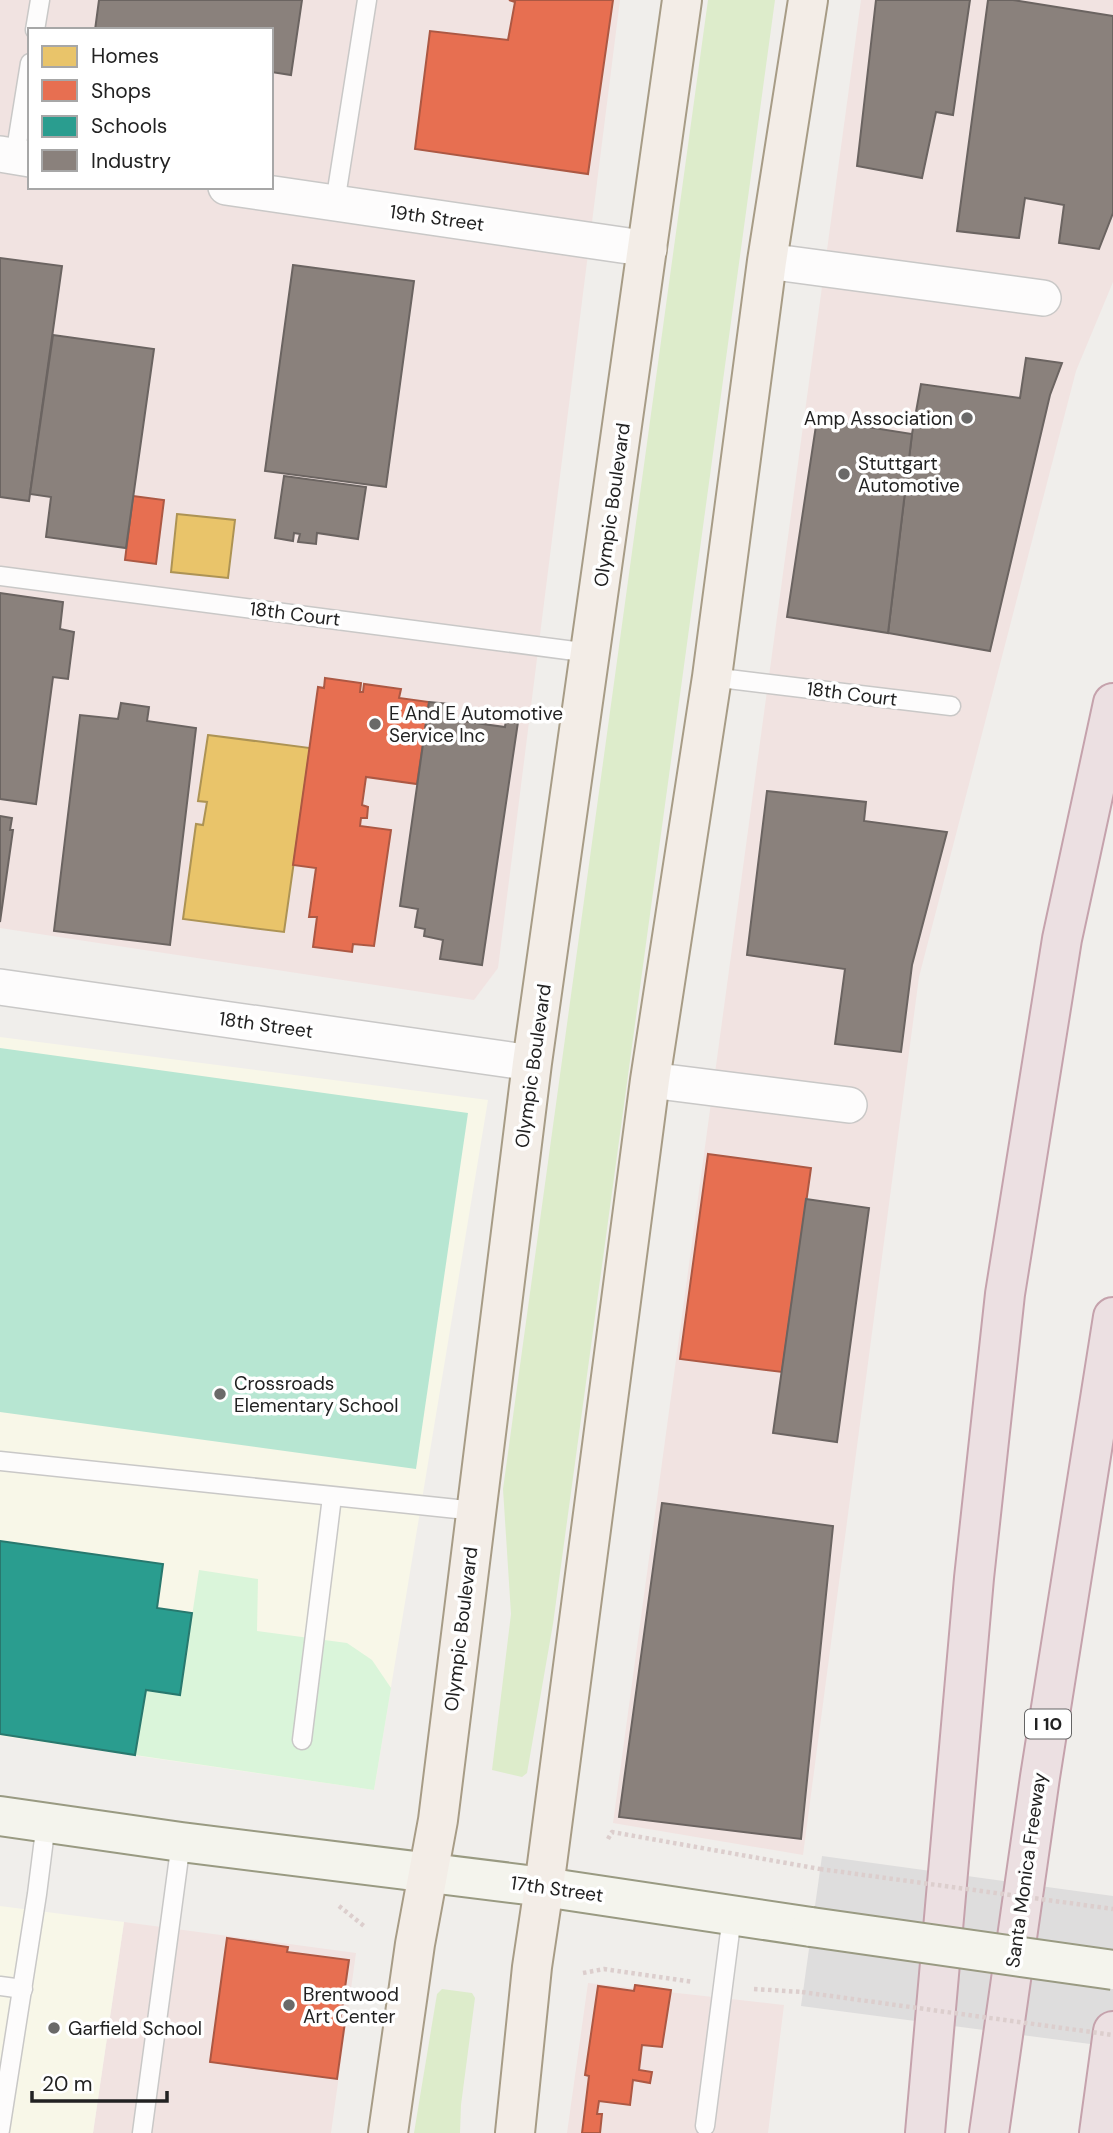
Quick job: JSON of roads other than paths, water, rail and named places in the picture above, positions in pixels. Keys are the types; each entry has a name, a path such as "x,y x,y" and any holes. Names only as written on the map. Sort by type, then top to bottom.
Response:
{"highway":[{"path":"925,2133 971,1606 1005,1294 1062,939 1113,702"},
{"name":"Santa Monica Freeway","path":"989,2133 1040,1777 1113,1317"},
{"path":"1100,2133 1113,2033"}],"main road":[{"name":"Olympic Boulevard","path":"388,2133 438,1820 532,1063 649,249 682,0"},
{"path":"515,2133 532,1967 649,1080 712,677 767,261 808,0"}],"street":[{"name":"19th Street","path":"240,189 649,249"},
{"path":"767,261 1043,298"},
{"name":"18th Street","path":"0,987 532,1063"},
{"path":"649,1080 849,1105"},
{"name":"17th Street","path":"0,1816 181,1842 544,1887 1113,1970"}],"lane":[{"path":"35,28 40,0"},
{"path":"335,203 367,0"},
{"path":"11,156 28,73"},
{"name":"18th Court","path":"0,576 590,653"},
{"name":"18th Court","path":"712,677 951,706"},
{"path":"0,1461 476,1511"},
{"path":"302,1740 332,1497"},
{"path":"0,2130 46,1823"},
{"path":"142,2133 181,1842"},
{"path":"705,2126 732,1916"},
{"path":"0,1986 23,1989"}],"place":[{"name":"Amp Association","path":"967,418"},
{"name":"Stuttgart Automotive","path":"844,474"},
{"name":"E And E Automotive Service Inc","path":"375,724"},
{"name":"Crossroads Elementary School","path":"220,1394"},
{"name":"Brentwood Art Center","path":"289,2005"},
{"name":"Garfield School","path":"54,2028"}]}
